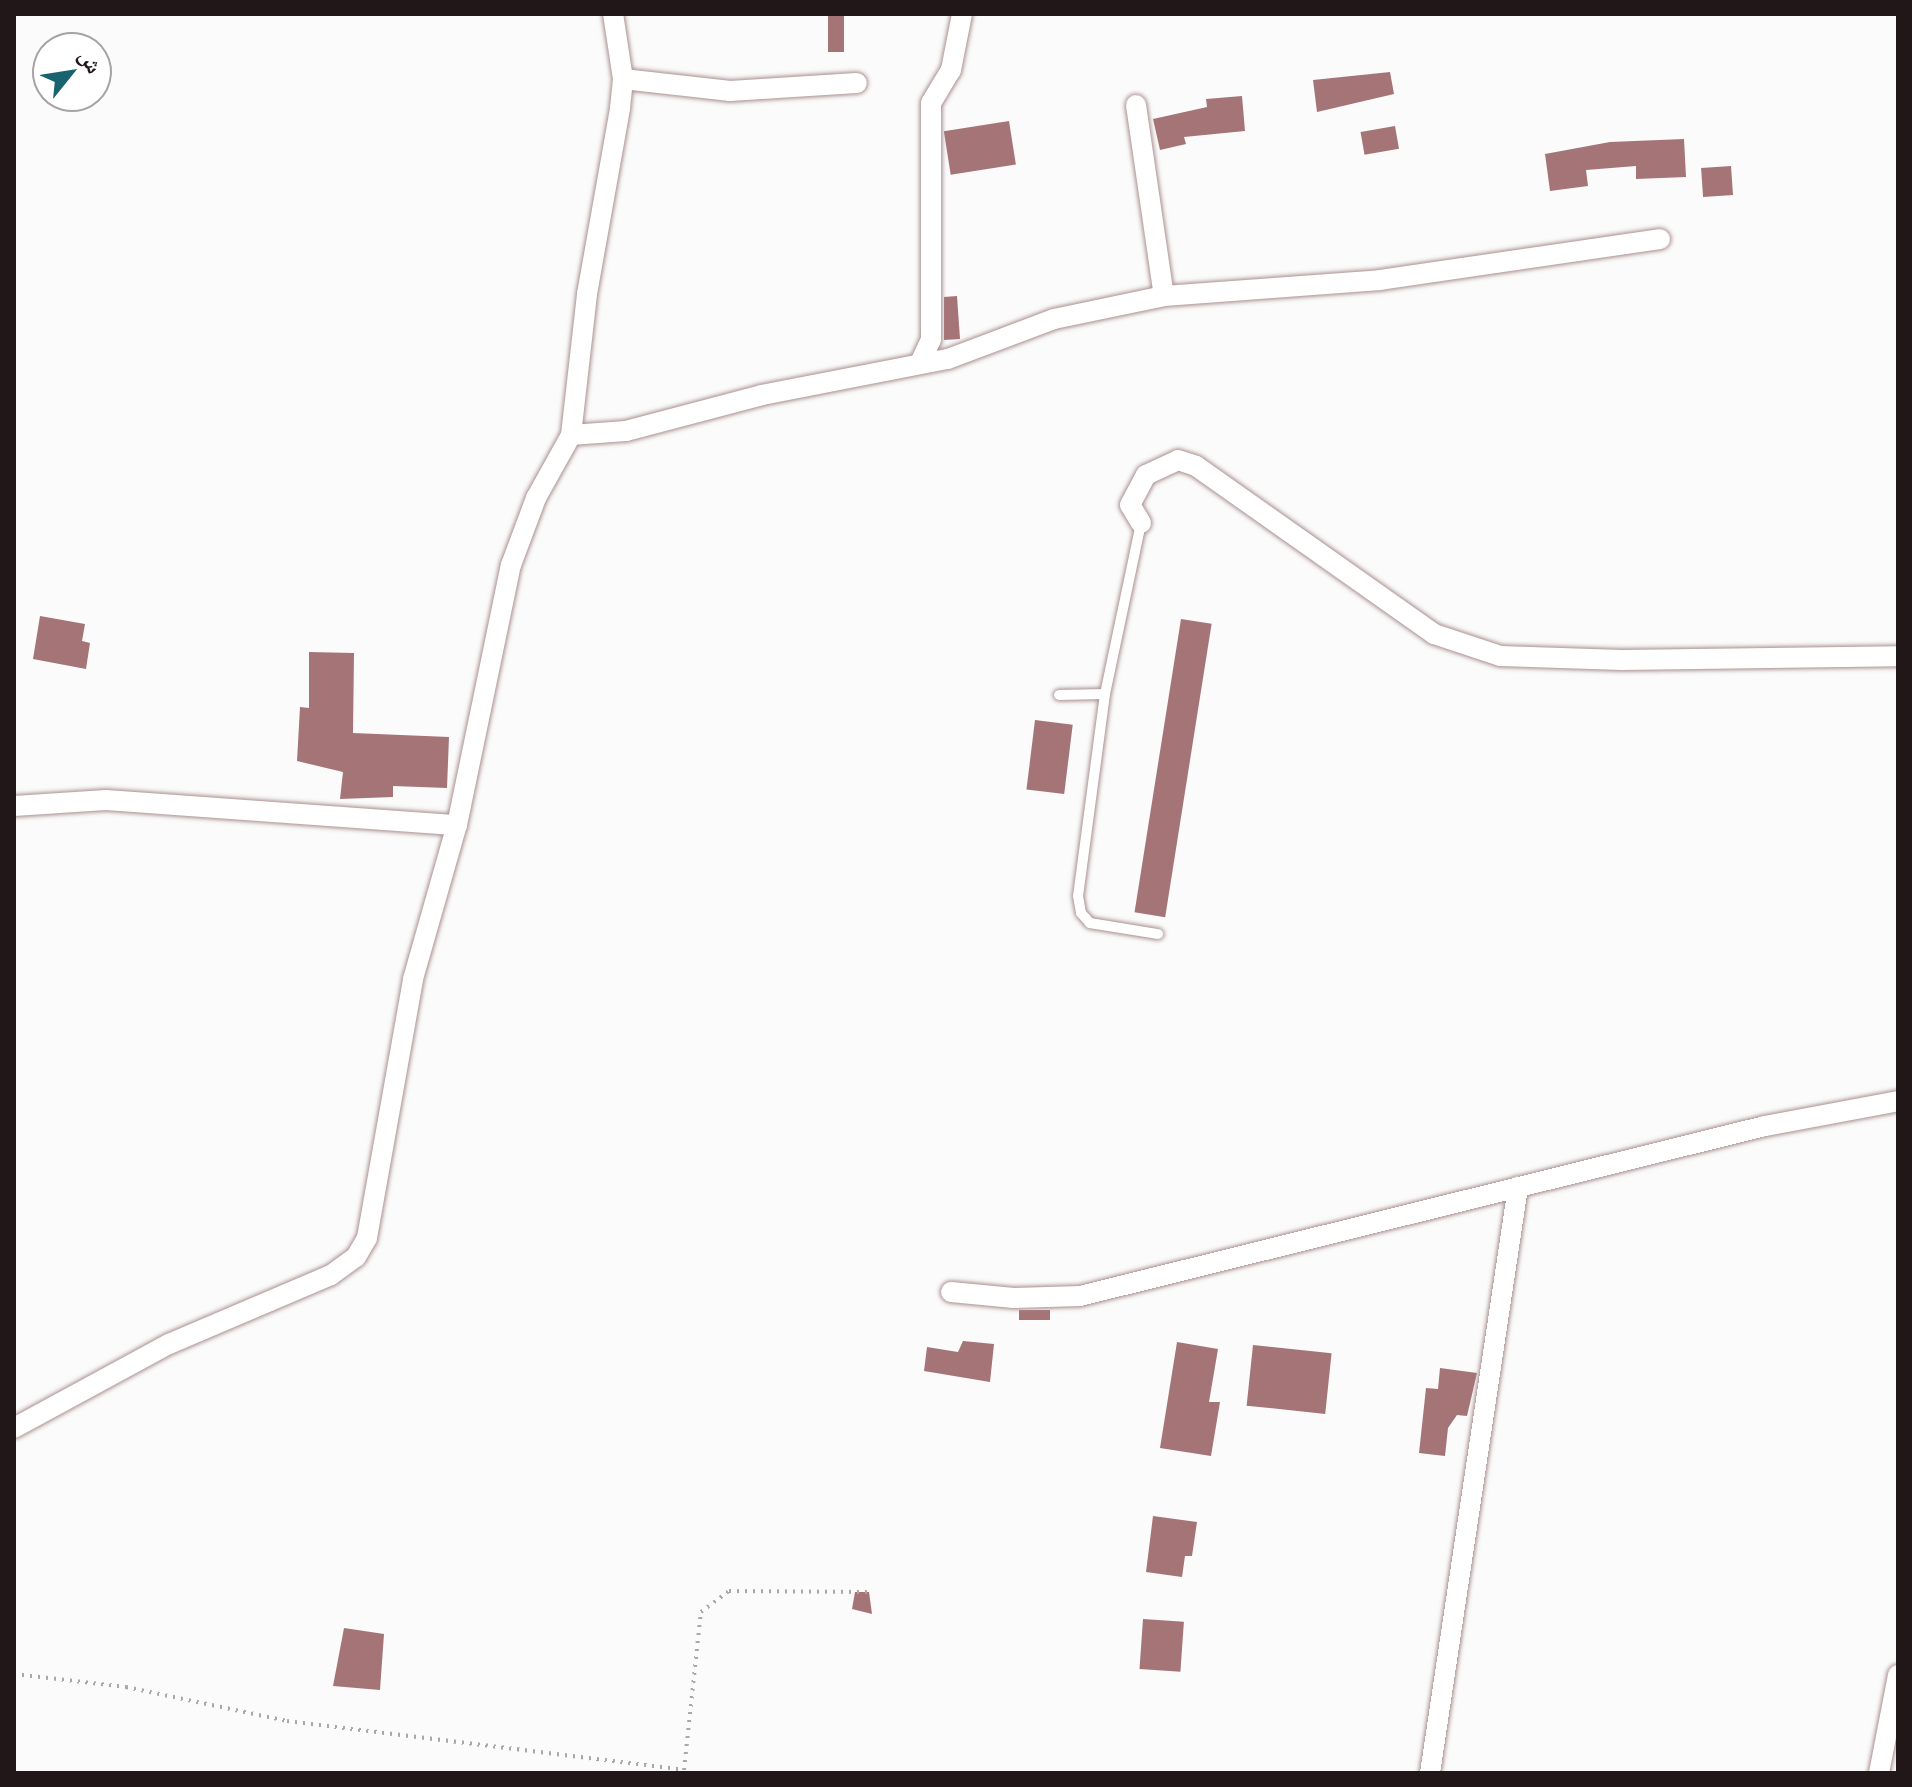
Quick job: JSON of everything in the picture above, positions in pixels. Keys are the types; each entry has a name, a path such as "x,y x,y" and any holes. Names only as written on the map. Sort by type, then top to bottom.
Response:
{"street":[{"path":"14,1428 169,1344 311,1285 356,1257 376,1207 413,979 457,825 511,565 536,498 571,435 587,294 623,79 613,14"},
{"path":"920,363 931,339 931,103 951,70 962,14"},
{"path":"623,79 730,91 857,83"},
{"path":"1136,105 1164,296"},
{"path":"571,435 626,431 762,395 948,359 1054,319 1164,296 1380,280 1660,239"},
{"path":"1141,523 1130,505 1146,475 1178,460 1196,466 1434,634 1500,656 1622,660 1898,656"},
{"path":"14,806 106,800 457,825"},
{"path":"951,1292 1014,1298 1080,1296 1765,1126 1898,1101"},
{"path":"1430,1773 1518,1187"},
{"path":"1879,1773 1898,1675"}],"lane":[{"path":"1141,523 1105,694 1078,896 1081,913 1090,923 1158,934"},
{"path":"1059,695 1105,694"}],"path":[{"path":"14,1674 126,1687 287,1721 684,1770 701,1612 729,1591 869,1592"}],"building":[{"path":"828,14 844,14 844,52 828,52"},
{"path":"1390,72 1394,94 1317,112 1313,80"},
{"path":"1242,96 1245,131 1184,137 1186,144 1160,150 1153,119 1207,107 1206,99"},
{"path":"1009,121 1016,164 951,175 944,131"},
{"path":"1395,126 1399,149 1365,155 1361,132"},
{"path":"1684,139 1686,177 1636,179 1636,166 1586,170 1588,186 1550,191 1545,154 1610,142"},
{"path":"1731,166 1733,195 1703,197 1701,168"},
{"path":"957,296 960,339 944,340 944,297"},
{"path":"40,616 85,624 82,641 90,643 86,669 33,659"},
{"path":"1181,619 1212,624 1165,917 1135,912"},
{"path":"309,652 354,653 353,733 449,737 447,788 393,786 393,797 340,799 343,772 297,761 300,707 309,708"},
{"path":"1035,720 1073,725 1064,794 1026,789"},
{"path":"1019,1310 1050,1310 1050,1320 1019,1320"},
{"path":"963,1341 994,1344 990,1382 924,1371 927,1347 958,1352"},
{"path":"1177,1342 1218,1349 1209,1402 1220,1402 1211,1456 1160,1448"},
{"path":"1253,1345 1332,1353 1325,1414 1247,1406"},
{"path":"1440,1368 1477,1373 1467,1416 1457,1415 1448,1428 1445,1456 1419,1453 1426,1388 1438,1389"},
{"path":"1153,1516 1197,1522 1192,1556 1185,1556 1182,1577 1146,1572"},
{"path":"855,1592 869,1592 872,1614 852,1609"},
{"path":"1143,1619 1184,1622 1180,1672 1140,1669"},
{"path":"344,1628 384,1634 380,1690 333,1686"}]}
